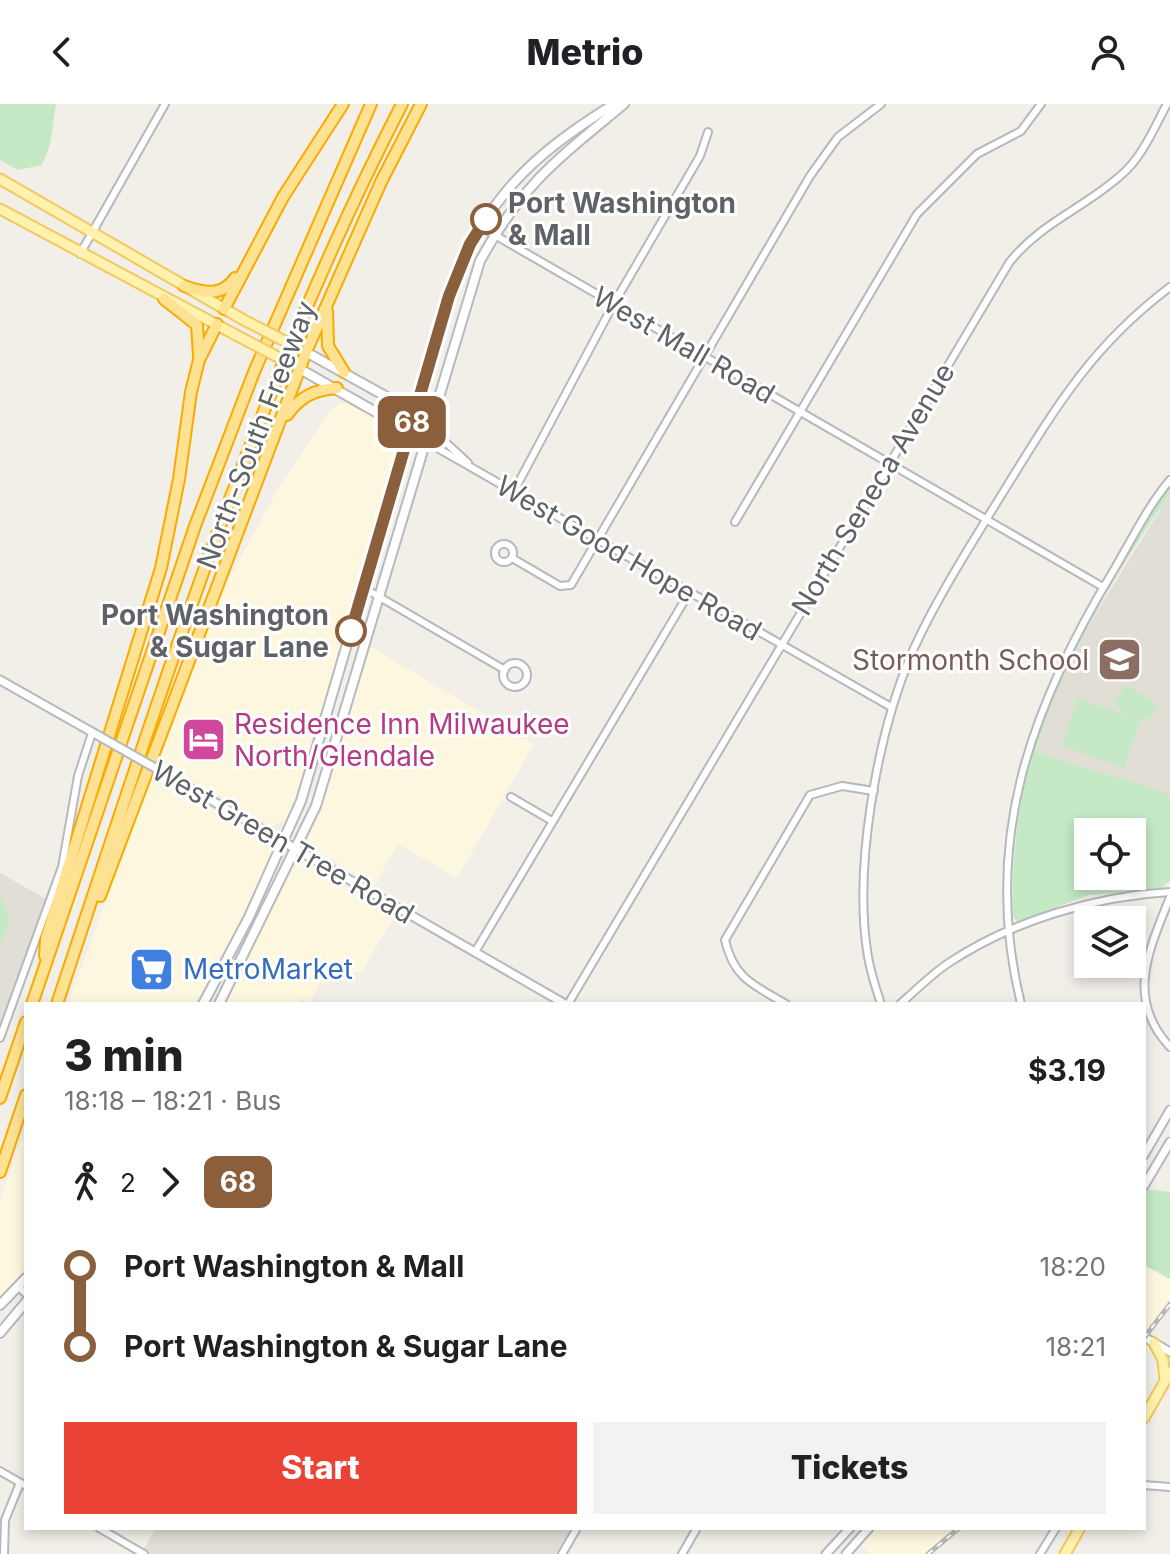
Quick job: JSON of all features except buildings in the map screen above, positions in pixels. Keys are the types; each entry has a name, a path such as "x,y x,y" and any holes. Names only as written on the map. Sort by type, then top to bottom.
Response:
{"highway":[{"path":"224,309 283,197 343,104"},
{"name":"North-South Freeway","path":"33,1002 195,526 254,372 371,104"},
{"name":"North-South Freeway","path":"58,1002 229,496 317,279 402,104"},
{"path":"78,941 95,909 279,426 302,350 329,300 381,182 421,104"},
{"path":"184,286 201,291 223,291 246,264"},
{"path":"164,299 197,325 199,360"},
{"path":"329,300 326,336 344,372"},
{"path":"45,966 46,939 164,557 179,479 187,411 199,360 217,324"},
{"path":"279,426 297,401 316,390 337,388"},
{"path":"0,1098 24,1028"},
{"path":"0,1172 24,1101"}],"main road":[{"path":"204,1002 285,843 301,801 458,273 481,227 507,187 530,163 614,104"},
{"path":"220,1002 316,806 480,261 495,235 542,172 624,104"},
{"name":"West Good Hope Road","path":"0,179 224,309 344,372 415,414 429,427"},
{"name":"West Good Hope Road","path":"0,209 164,299 337,388 425,440"},
{"path":"217,324 224,309"},
{"path":"439,331 455,336"},
{"path":"429,365 445,370"},
{"path":"348,643 363,649"},
{"path":"301,801 316,806"},
{"path":"0,1305 23,1282"},
{"path":"0,1333 24,1304"},
{"path":"1146,1414 1167,1377 1154,1343"},
{"path":"1065,1554 1079,1530"}],"street":[{"path":"80,254 165,104"},
{"path":"512,558 560,586 569,587 824,155 855,121 881,104"},
{"path":"735,522 917,214 977,154 1021,131 1041,104"},
{"name":"North Seneca Avenue","path":"567,1002 1009,263 1041,229 1123,174 1142,150 1167,104"},
{"path":"514,491 613,305 700,156 708,132"},
{"name":"West Mall Road","path":"481,227 1103,587"},
{"path":"880,1002 868,957 864,887 874,791 891,707 913,651 987,519 1067,389 1130,317 1170,287"},
{"name":"West Good Hope Road","path":"429,427 476,471"},
{"name":"West Good Hope Road","path":"425,440 891,707"},
{"path":"1021,1002 1010,932 1009,856 1026,750 1050,684 1103,587 1170,480"},
{"path":"364,588 505,670"},
{"path":"475,952 689,593"},
{"path":"514,663 522,665 527,672 525,683 510,686 505,681 505,670 514,663"},
{"name":"West Green Tree Road","path":"0,680 562,1002"},
{"path":"0,1038 62,867 78,776 96,734"},
{"path":"783,1002 741,978 730,961 725,940 810,795 842,786 874,791"},
{"path":"511,797 552,821"},
{"path":"902,1002 948,964 1010,932 1098,900 1170,895 1147,955 1146,1002"},
{"path":"1146,1012 1170,1047"},
{"path":"1146,1152 1170,1110"},
{"path":"1146,1181 1170,1142"},
{"path":"1146,1338 1170,1352"},
{"path":"0,1471 23,1484 5,1520 4,1554"},
{"path":"1146,1485 1170,1487"},
{"path":"102,1530 144,1554"},
{"path":"562,1554 576,1530"},
{"path":"682,1554 696,1530"},
{"path":"826,1554 848,1530"},
{"path":"846,1554 867,1530"},
{"path":"1040,1554 1055,1530"}],"shaded area":[{"path":"352,402 401,431 404,438 354,595 333,679 310,743 312,752 307,768 287,819 272,826 160,763 159,759 215,605 273,498 326,416 338,404"},
{"name":"Stormonth School","path":"1170,494 1170,794 1035,753 1051,702 1078,642"},
{"path":"371,647 534,744 457,878 398,844 374,886 309,845 308,838 339,755 349,710"},
{"path":"153,775 270,843 273,850 243,920 196,1002 69,1002"},
{"path":"303,862 395,915 361,972 335,975 327,971 310,1002 301,999 299,1002 225,1002 293,866"},
{"path":"0,873 46,899 0,1025"},
{"path":"24,1133 24,1269 0,1299 0,1201"},
{"path":"1146,1266 1170,1279 1170,1304 1146,1335"},
{"path":"155,1530 570,1530 556,1554 150,1554 143,1550"},
{"path":"867,1530 957,1530 928,1554 870,1554 857,1541"}],"green space":[{"path":"0,104 56,104 50,144 42,165 18,170 0,160"},
{"path":"1170,486 1170,494 1111,586 1076,651 1035,752 1170,794 1170,881 1159,890 1089,895 1017,922 1013,916 1014,855 1022,797 1036,742 1054,689 1105,586"},
{"path":"1125,685 1158,704 1150,719 1137,719 1140,721 1124,768 1061,745 1078,698 1129,716 1114,704"},
{"path":"0,893 9,919 0,946"},
{"path":"1146,1189 1170,1192 1170,1279 1146,1266"}],"railway":[{"path":"1146,1335 1170,1304"},
{"path":"928,1554 957,1530"}],"bus line":[{"name":"68","path":"351,631 449,296 470,244 486,219"}],"place":[{"name":"Port Washington & Mall","path":"486,219"},
{"name":"Port Washington & Sugar Lane","path":"351,631"},
{"name":"Stormonth School","path":"1120,660"},
{"name":"Residence Inn Milwaukee North/Glendale","path":"203,740"},
{"name":"MetroMarket","path":"152,969"}]}
